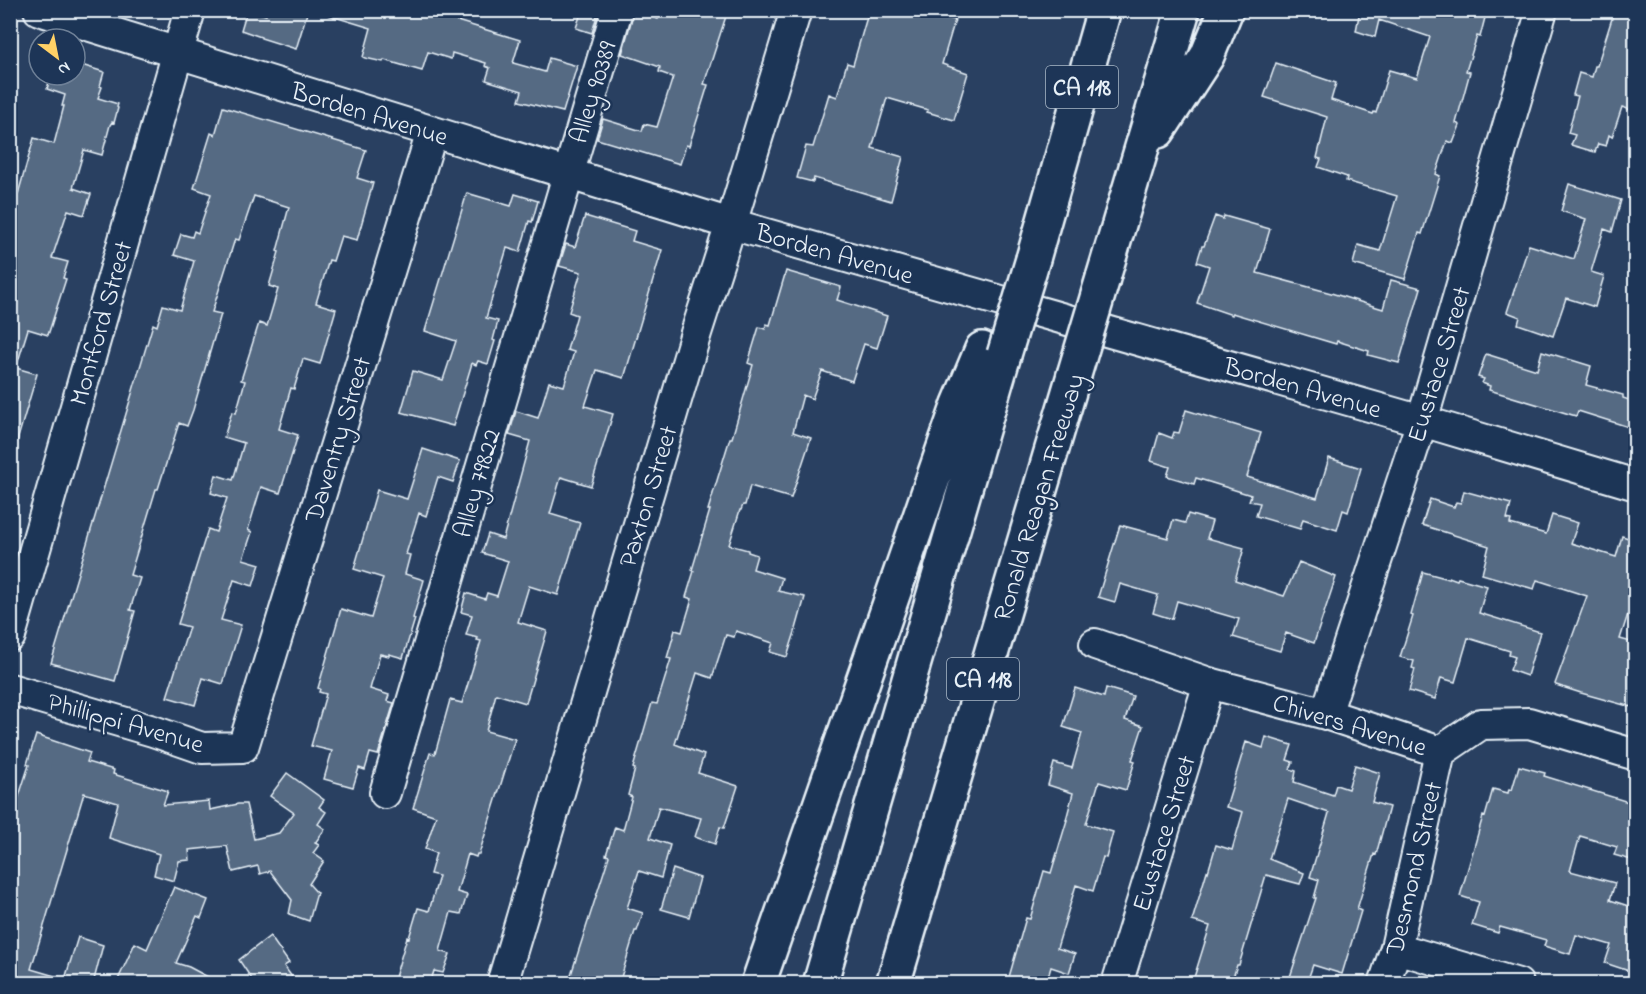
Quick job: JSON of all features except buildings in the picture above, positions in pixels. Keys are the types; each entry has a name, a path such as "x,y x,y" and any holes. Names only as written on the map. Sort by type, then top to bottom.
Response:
{"highway":[{"name":"CA 118","path":"993,352 1059,164 1104,10"},
{"name":"Ronald Reagan Freeway","path":"893,984 1183,10"},
{"path":"1138,163 1207,56 1226,10"},
{"path":"758,984 956,416 993,352"},
{"path":"820,984 993,352"}],"street":[{"name":"Borden Avenue","path":"39,10 731,224 1422,421 1635,485"},
{"name":"Montford Street","path":"10,636 190,10"},
{"name":"Alley 90389","path":"568,173 617,10"},
{"name":"Paxton Street","path":"502,984 692,345 796,10"},
{"name":"Eustace Street","path":"1326,714 1422,421 1542,10"},
{"name":"Daventry Street","path":"243,747 432,132"},
{"name":"Alley 79822","path":"385,793 568,173"},
{"name":"Chivers Avenue","path":"1095,644 1209,683 1326,714 1440,752 1481,724 1529,723 1635,755"},
{"name":"Eustace Street","path":"1117,984 1209,683"},
{"name":"Phillippi Avenue","path":"10,689 202,748 243,747"},
{"name":"Desmond Street","path":"1384,984 1396,948 1440,752"},
{"path":"1396,948 1518,984"}]}
